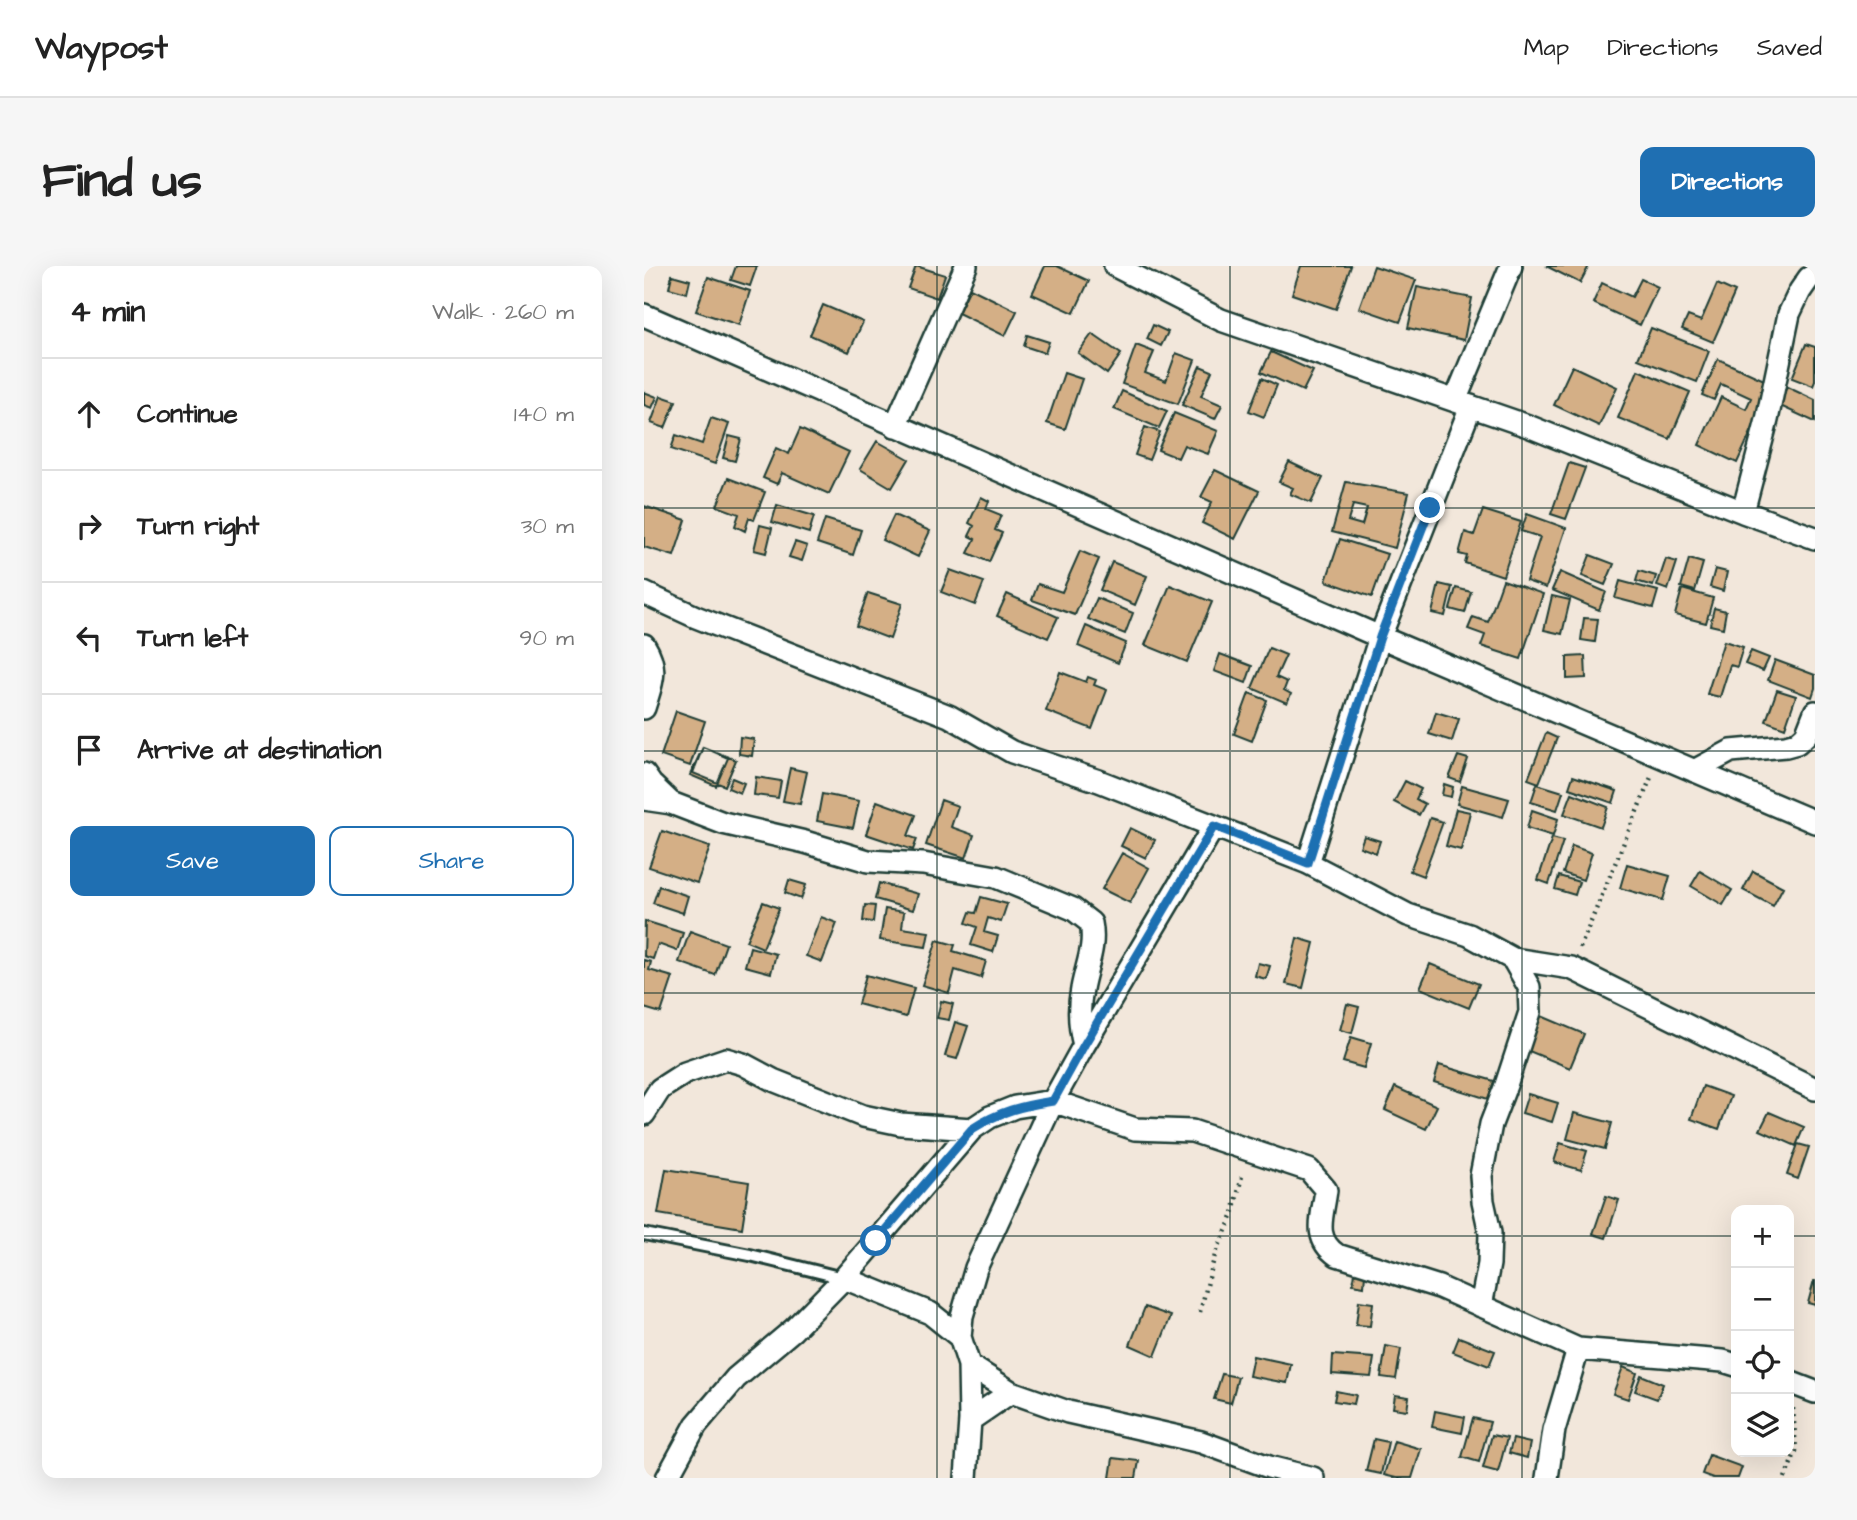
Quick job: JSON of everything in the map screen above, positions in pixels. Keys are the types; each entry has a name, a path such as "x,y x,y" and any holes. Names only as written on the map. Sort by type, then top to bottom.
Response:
{"street":[{"path":"895,426 966,266"},
{"path":"1308,863 1380,637 1511,266"},
{"path":"1120,267 1221,320 1528,426 1815,538"},
{"path":"1743,512 1768,420 1789,314 1800,291 1809,278 1815,275"},
{"path":"644,315 1380,637 1815,822"},
{"path":"644,593 696,617 949,716 1012,752 1099,781 1308,863 1408,915 1469,935 1513,959 1571,968 1815,1089"},
{"path":"644,645 653,659 653,678 644,708"},
{"path":"1694,771 1731,751 1797,743 1806,735 1815,712"},
{"path":"644,774 671,803"},
{"path":"644,799 671,803 723,823 805,842 868,861 923,864 996,877 1073,909 1091,923 1094,939 1079,1011 1084,1045"},
{"path":"966,1478 970,1420 969,1365 960,1337 962,1316 976,1268 1053,1101 1214,826"},
{"path":"1481,1306 1489,1265 1490,1233 1480,1176 1491,1124 1530,1012 1529,987 1513,959"},
{"path":"644,1114 652,1086 726,1059 863,1116 901,1124 972,1129"},
{"path":"667,1478 696,1425 736,1378 793,1329 844,1278 972,1129 990,1117 1014,1107 1053,1101 1135,1129 1192,1131 1309,1170 1326,1190 1320,1235 1325,1247 1337,1255 1439,1287 1578,1349 1731,1363"},
{"path":"844,1278 930,1313 960,1337"},
{"path":"1547,1478 1554,1430 1578,1349"},
{"path":"969,1365 1011,1392 1068,1412 1200,1442 1269,1467 1313,1478"},
{"path":"1794,1384 1815,1392"},
{"path":"970,1420 1011,1392"}],"lane":[{"path":"644,1234 750,1255 844,1278"}],"path":[{"path":"1571,968 1660,757"},
{"path":"1200,1312 1215,1255 1232,1217 1248,1151"},
{"path":"1785,1478 1796,1451 1791,1394"}],"building":[{"path":"736,266 757,266 750,286 731,280"},
{"path":"916,266 945,275 937,298 908,288"},
{"path":"1045,266 1057,266 1089,281 1074,313 1032,294"},
{"path":"1301,266 1351,266 1336,309 1292,294"},
{"path":"1374,266 1416,280 1400,322 1359,308"},
{"path":"1546,266 1589,266 1580,283"},
{"path":"672,275 690,280 687,293 669,288"},
{"path":"708,277 750,291 739,325 696,311"},
{"path":"1641,279 1658,287 1640,325 1593,303 1602,283 1632,297"},
{"path":"1717,284 1735,292 1713,342 1682,329 1688,316 1701,321"},
{"path":"1417,287 1472,298 1464,340 1408,328"},
{"path":"970,288 1017,311 1005,336 958,313"},
{"path":"823,305 863,322 849,352 810,335"},
{"path":"1153,325 1168,332 1161,346 1147,339"},
{"path":"1651,328 1709,351 1697,382 1638,359"},
{"path":"1092,334 1121,354 1107,374 1078,353"},
{"path":"1027,335 1049,342 1045,353 1024,346"},
{"path":"1806,344 1815,347 1813,386 1792,378"},
{"path":"1136,345 1154,352 1145,373 1166,381 1176,353 1195,360 1178,404 1122,384"},
{"path":"1271,352 1313,371 1303,391 1261,372"},
{"path":"1718,359 1773,384 1737,463 1699,445 1721,397 1746,409 1751,398 1721,384 1714,400 1702,395"},
{"path":"1200,366 1212,371 1201,396 1222,405 1215,419 1182,405"},
{"path":"1572,366 1617,387 1599,426 1554,405"},
{"path":"1638,370 1690,392 1670,439 1618,418"},
{"path":"1064,373 1082,379 1065,429 1047,423"},
{"path":"1262,378 1277,385 1264,417 1249,411"},
{"path":"1787,387 1815,400 1815,422 1778,405"},
{"path":"1122,391 1167,411 1159,428 1114,409"},
{"path":"644,392 657,397 652,408 644,405"},
{"path":"661,396 676,401 665,428 651,423"},
{"path":"1174,413 1218,431 1208,454 1184,445 1178,458 1158,450"},
{"path":"711,418 729,424 715,464 671,449 676,435 702,444"},
{"path":"1145,427 1160,432 1149,460 1135,455"},
{"path":"800,429 849,452 829,494 782,473 777,484 763,478 776,448 789,454"},
{"path":"729,436 741,439 735,461 723,458"},
{"path":"877,441 909,459 892,488 860,469"},
{"path":"1289,462 1323,478 1311,503 1290,494 1293,488 1279,482"},
{"path":"1569,463 1585,468 1566,519 1551,514"},
{"path":"1215,470 1259,491 1235,539 1202,523 1212,502 1201,497"},
{"path":"728,478 765,492 754,520 749,518 745,531 735,526 739,514 717,506"},
{"path":"1346,482 1409,493 1395,548 1332,532","holes":["1353,505 1367,508 1362,525 1348,521"]},
{"path":"981,497 989,501 986,509 1001,515 995,530 1002,533 989,562 968,553 975,539 969,536 974,526 969,523"},
{"path":"777,505 814,516 809,533 772,522"},
{"path":"644,506 686,520 674,556 644,547"},
{"path":"1483,510 1521,522 1503,576 1465,563 1467,556 1459,554 1465,532 1474,535"},
{"path":"1527,514 1566,528 1546,588 1526,581 1540,537 1521,531"},
{"path":"894,515 930,531 918,557 882,540"},
{"path":"825,519 861,530 853,555 817,543"},
{"path":"760,525 772,528 766,553 754,550"},
{"path":"1340,539 1387,554 1372,597 1326,581"},
{"path":"795,542 807,546 802,561 789,557"},
{"path":"1080,551 1099,559 1075,615 1032,600 1038,584 1062,592"},
{"path":"1590,555 1614,564 1605,585 1582,576"},
{"path":"1666,559 1677,562 1668,590 1657,586"},
{"path":"1689,559 1703,563 1695,591 1681,587"},
{"path":"1112,562 1147,576 1135,605 1100,590"},
{"path":"1715,569 1727,572 1723,591 1710,587"},
{"path":"950,570 984,582 975,605 941,592"},
{"path":"1639,571 1656,576 1653,586 1636,581"},
{"path":"1560,572 1606,592 1599,610 1552,590"},
{"path":"1503,580 1543,594 1521,659 1481,646 1485,635 1468,629 1473,617 1488,622"},
{"path":"1620,581 1658,591 1653,608 1615,598"},
{"path":"1439,584 1452,587 1445,616 1432,613"},
{"path":"1170,585 1212,602 1187,662 1145,645"},
{"path":"1456,588 1471,592 1465,613 1450,609"},
{"path":"1682,589 1713,598 1706,623 1675,615"},
{"path":"868,593 902,604 890,639 856,626"},
{"path":"1007,594 1058,617 1048,638 997,616"},
{"path":"1552,596 1570,600 1562,634 1544,630"},
{"path":"1097,598 1133,613 1125,634 1088,619"},
{"path":"1714,608 1726,611 1723,628 1710,625"},
{"path":"1584,618 1598,619 1595,642 1581,640"},
{"path":"1086,626 1126,643 1118,663 1078,646"},
{"path":"1724,641 1743,647 1737,667 1730,665 1720,697 1707,694"},
{"path":"1269,648 1286,655 1276,677 1287,682 1284,690 1291,694 1287,703 1252,688"},
{"path":"1751,651 1769,658 1763,671 1745,664"},
{"path":"1220,654 1252,666 1246,683 1214,671"},
{"path":"1585,656 1586,678 1567,679 1567,657"},
{"path":"1775,660 1815,675 1812,697 1768,680"},
{"path":"1060,672 1086,682 1088,677 1096,680 1094,685 1107,690 1092,729 1046,711"},
{"path":"1777,690 1796,696 1785,728 1766,721"},
{"path":"1249,693 1267,700 1252,741 1234,734"},
{"path":"676,711 705,721 690,766 661,756"},
{"path":"1436,712 1459,719 1452,741 1429,734"},
{"path":"1546,733 1557,738 1539,783 1528,779"},
{"path":"740,737 754,739 752,756 739,754"},
{"path":"703,747 736,760 725,786 693,773"},
{"path":"703,747 728,758 716,786 690,775"},
{"path":"1458,756 1468,759 1460,782 1449,778"},
{"path":"790,768 807,772 800,804 783,801"},
{"path":"1573,776 1617,791 1613,803 1569,788"},
{"path":"756,777 781,781 778,798 754,795"},
{"path":"732,778 744,783 740,793 728,788"},
{"path":"1405,781 1421,789 1416,799 1425,804 1419,815 1394,802"},
{"path":"1444,784 1453,787 1451,797 1442,795"},
{"path":"1537,784 1563,792 1557,810 1531,802"},
{"path":"1462,786 1509,799 1503,817 1457,804"},
{"path":"1572,793 1608,807 1601,827 1564,814"},
{"path":"822,794 859,801 853,828 817,821"},
{"path":"941,800 958,806 951,827 974,835 966,858 926,845"},
{"path":"877,801 916,815 908,836 917,839 913,850 866,834"},
{"path":"1456,809 1470,812 1461,850 1446,846"},
{"path":"1532,810 1558,819 1553,836 1527,828"},
{"path":"1430,818 1443,822 1423,876 1410,871"},
{"path":"1130,828 1155,840 1146,858 1121,846"},
{"path":"662,831 710,847 697,883 649,867"},
{"path":"1364,836 1380,841 1376,853 1360,847"},
{"path":"1552,838 1563,841 1549,884 1538,880"},
{"path":"1572,846 1592,853 1583,880 1563,873"},
{"path":"1122,853 1149,868 1130,903 1102,889"},
{"path":"1627,864 1670,876 1663,900 1620,888"},
{"path":"1700,871 1732,890 1723,905 1691,886"},
{"path":"1753,871 1783,887 1773,906 1743,890"},
{"path":"1559,876 1579,882 1575,895 1555,889"},
{"path":"789,880 806,885 801,899 785,893"},
{"path":"879,883 918,894 913,910 875,899"},
{"path":"659,886 688,896 683,913 653,903"},
{"path":"981,897 1007,904 1001,922 988,918 984,932 998,936 993,952 971,945 977,927 966,923 970,912 976,913"},
{"path":"763,902 779,908 763,948 746,941"},
{"path":"865,905 875,906 873,922 863,921"},
{"path":"885,909 904,912 902,928 929,932 926,947 880,940"},
{"path":"821,917 837,923 822,962 806,956"},
{"path":"645,921 683,933 677,951 658,944 653,959 644,956"},
{"path":"690,931 726,944 715,975 679,962"},
{"path":"1297,938 1314,943 1303,988 1286,984"},
{"path":"937,940 955,945 953,951 986,961 981,978 955,970 949,993 922,985"},
{"path":"750,947 776,954 771,973 745,966"},
{"path":"644,960 651,962 649,970 673,977 661,1013 644,1008"},
{"path":"1258,963 1270,966 1266,979 1255,976"},
{"path":"1430,964 1479,984 1469,1008 1420,988"},
{"path":"866,975 914,988 906,1017 858,1004"},
{"path":"941,1001 953,1004 949,1020 937,1018"},
{"path":"1347,1004 1359,1007 1352,1033 1340,1030"},
{"path":"1539,1015 1584,1034 1570,1068 1524,1049"},
{"path":"955,1022 968,1026 957,1059 945,1056"},
{"path":"1351,1037 1371,1043 1364,1068 1343,1062"},
{"path":"1439,1065 1494,1081 1488,1099 1434,1082"},
{"path":"1703,1086 1731,1096 1719,1129 1691,1119"},
{"path":"1395,1087 1437,1106 1426,1129 1385,1110"},
{"path":"1528,1094 1558,1103 1552,1122 1522,1113"},
{"path":"1769,1112 1804,1127 1796,1146 1760,1130"},
{"path":"1574,1113 1612,1123 1605,1149 1567,1139"},
{"path":"1560,1143 1587,1151 1581,1170 1554,1162"},
{"path":"1798,1144 1809,1147 1798,1179 1787,1175"},
{"path":"666,1169 749,1182 742,1228 658,1214"},
{"path":"1606,1196 1619,1200 1606,1238 1593,1234"},
{"path":"1355,1273 1365,1274 1364,1286 1353,1284"},
{"path":"1815,1281 1815,1305 1808,1303"},
{"path":"1359,1301 1373,1303 1370,1326 1356,1325"},
{"path":"1145,1307 1171,1316 1155,1356 1130,1345"},
{"path":"1459,1337 1495,1351 1489,1366 1453,1352"},
{"path":"1386,1346 1401,1349 1396,1379 1381,1377"},
{"path":"1333,1355 1374,1358 1371,1377 1332,1374"},
{"path":"1253,1356 1291,1364 1287,1383 1249,1376"},
{"path":"1623,1367 1637,1373 1628,1399 1613,1394"},
{"path":"1222,1374 1238,1377 1231,1403 1214,1399"},
{"path":"1641,1375 1663,1384 1657,1399 1635,1391"},
{"path":"1336,1391 1356,1395 1354,1404 1334,1401"},
{"path":"1395,1395 1409,1397 1407,1410 1393,1408"},
{"path":"1435,1411 1465,1417 1462,1433 1432,1427"},
{"path":"1473,1418 1490,1422 1479,1462 1462,1457"},
{"path":"1492,1435 1507,1438 1498,1472 1483,1468"},
{"path":"1374,1439 1388,1442 1381,1474 1366,1471"},
{"path":"1513,1439 1530,1443 1527,1458 1509,1453"},
{"path":"1394,1441 1421,1449 1412,1478 1384,1475"},
{"path":"1709,1455 1742,1467 1738,1478 1713,1478 1702,1474"},
{"path":"1113,1458 1139,1461 1136,1478 1110,1478"}],"route":[{"path":"876,1241 972,1129 990,1117 1014,1107 1053,1101 1214,826 1308,863 1380,637 1430,508"}]}
